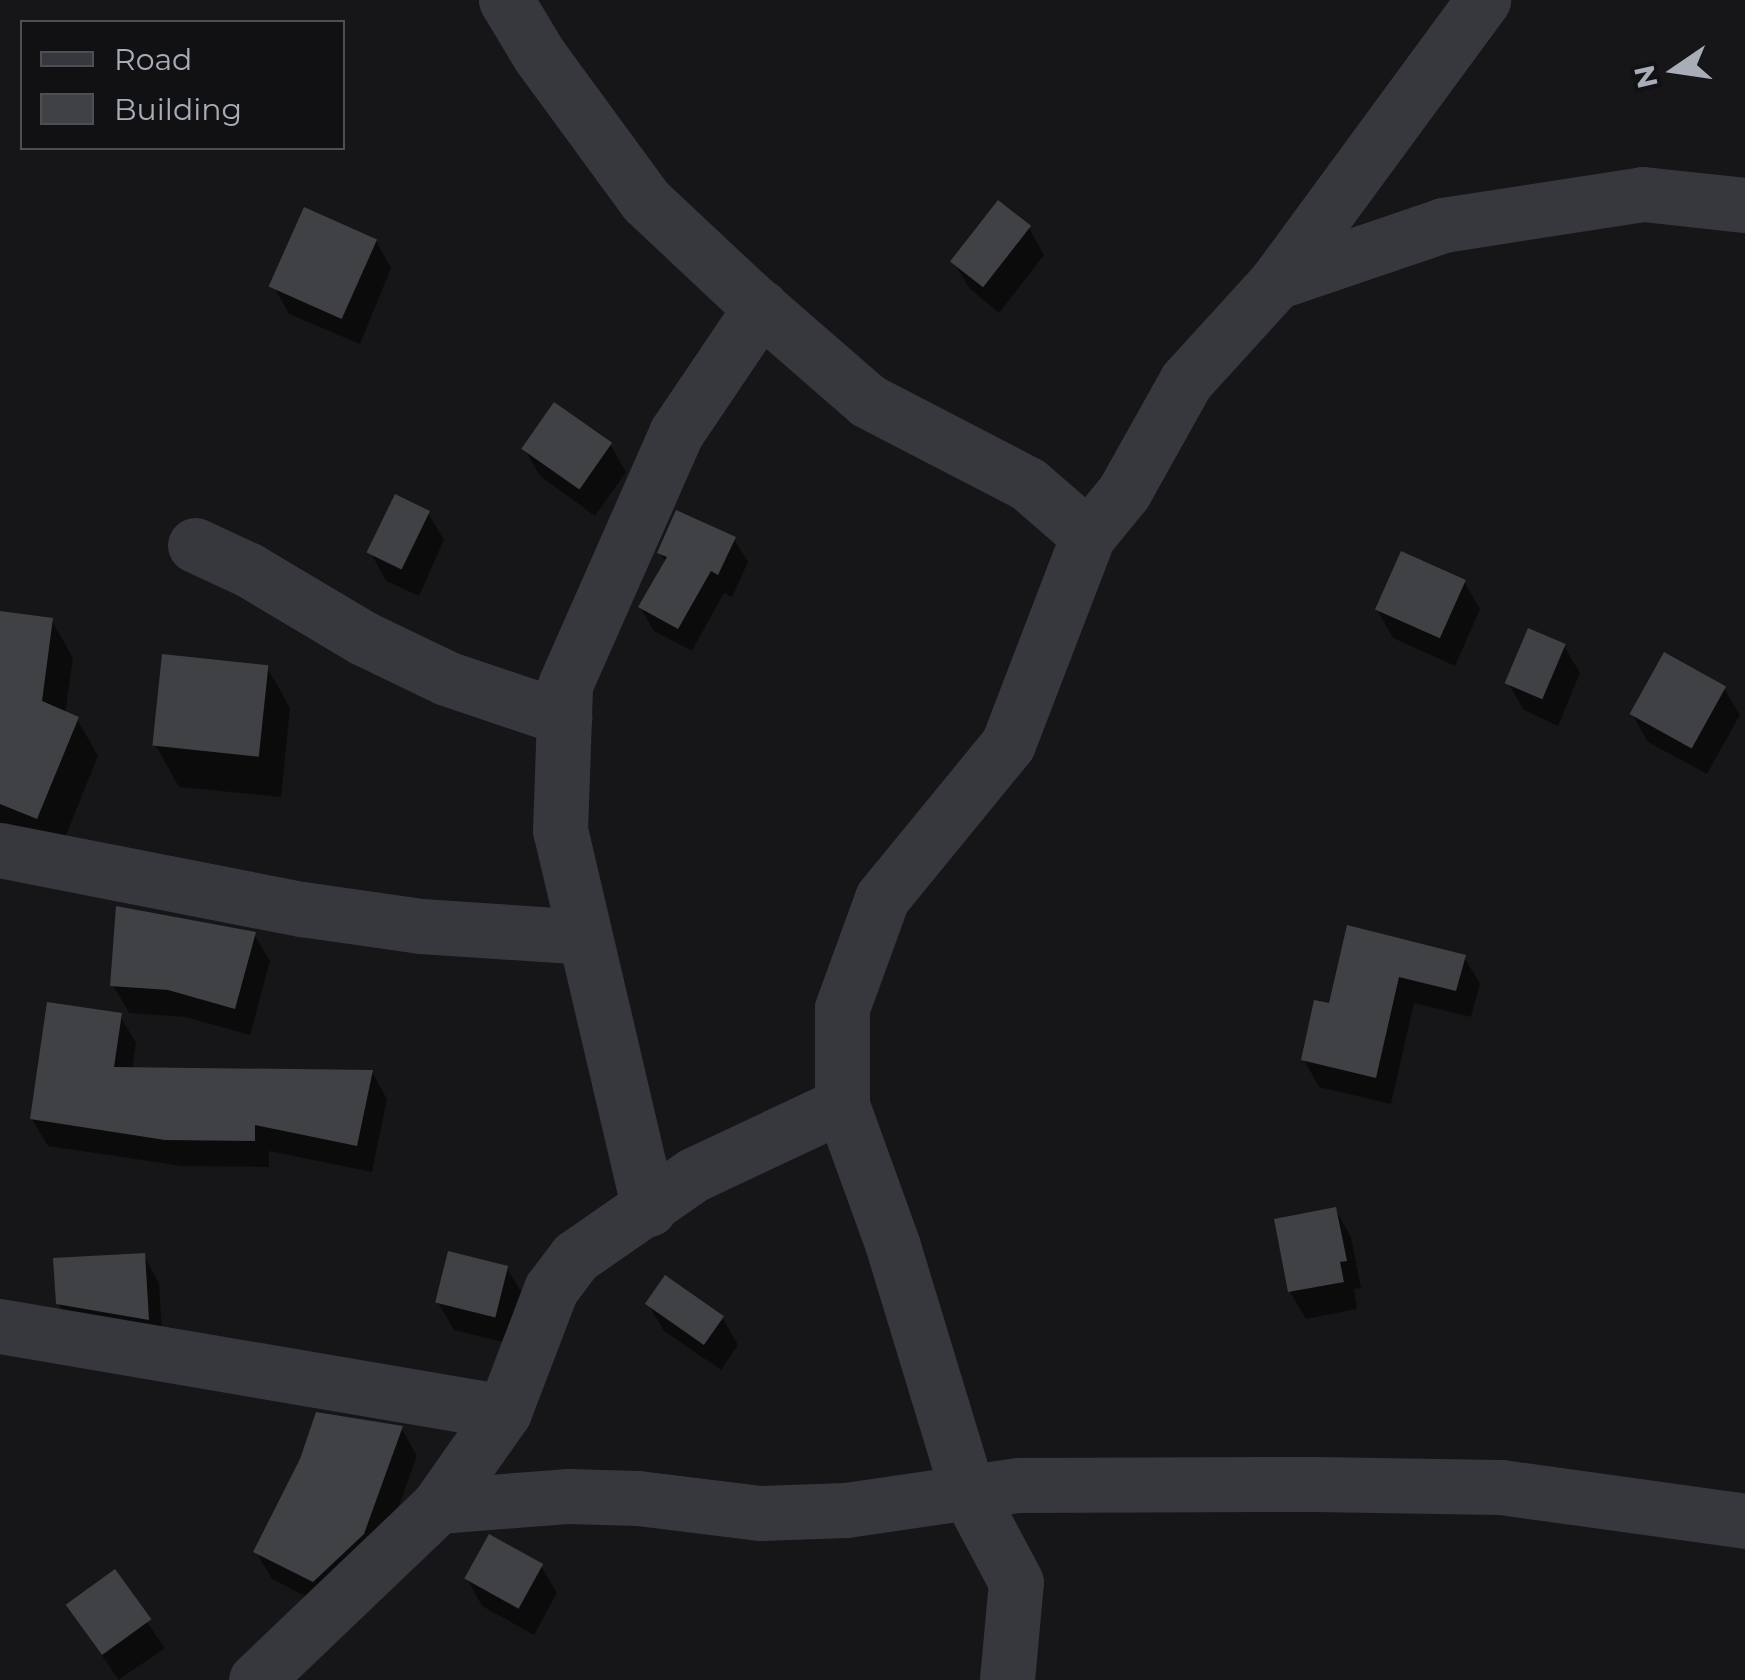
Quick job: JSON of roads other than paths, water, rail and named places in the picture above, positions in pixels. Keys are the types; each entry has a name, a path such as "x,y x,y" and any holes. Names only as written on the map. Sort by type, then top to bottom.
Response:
{"street":[{"path":"506,0 538,55 646,201 761,308 868,401 1028,484 1088,536"},
{"path":"1008,1680 1016,1582 967,1490 893,1246 842,1105 842,1008 882,898 1008,744 1088,536 1124,492 1186,381 1276,282 1484,0"},
{"path":"1276,282 1443,225 1643,194 1745,204"},
{"path":"649,1209 560,831 565,685 676,433 761,308"},
{"path":"195,545 446,678 564,718"},
{"path":"0,850 302,909 421,926 586,937"},
{"path":"256,1680 438,1506 504,1412 552,1289 575,1256 649,1209 692,1175 842,1105"},
{"path":"0,1326 504,1412"},
{"path":"438,1506 567,1496 638,1498 761,1513 812,1512 967,1490 1060,1483 1501,1486 1745,1521"}]}
